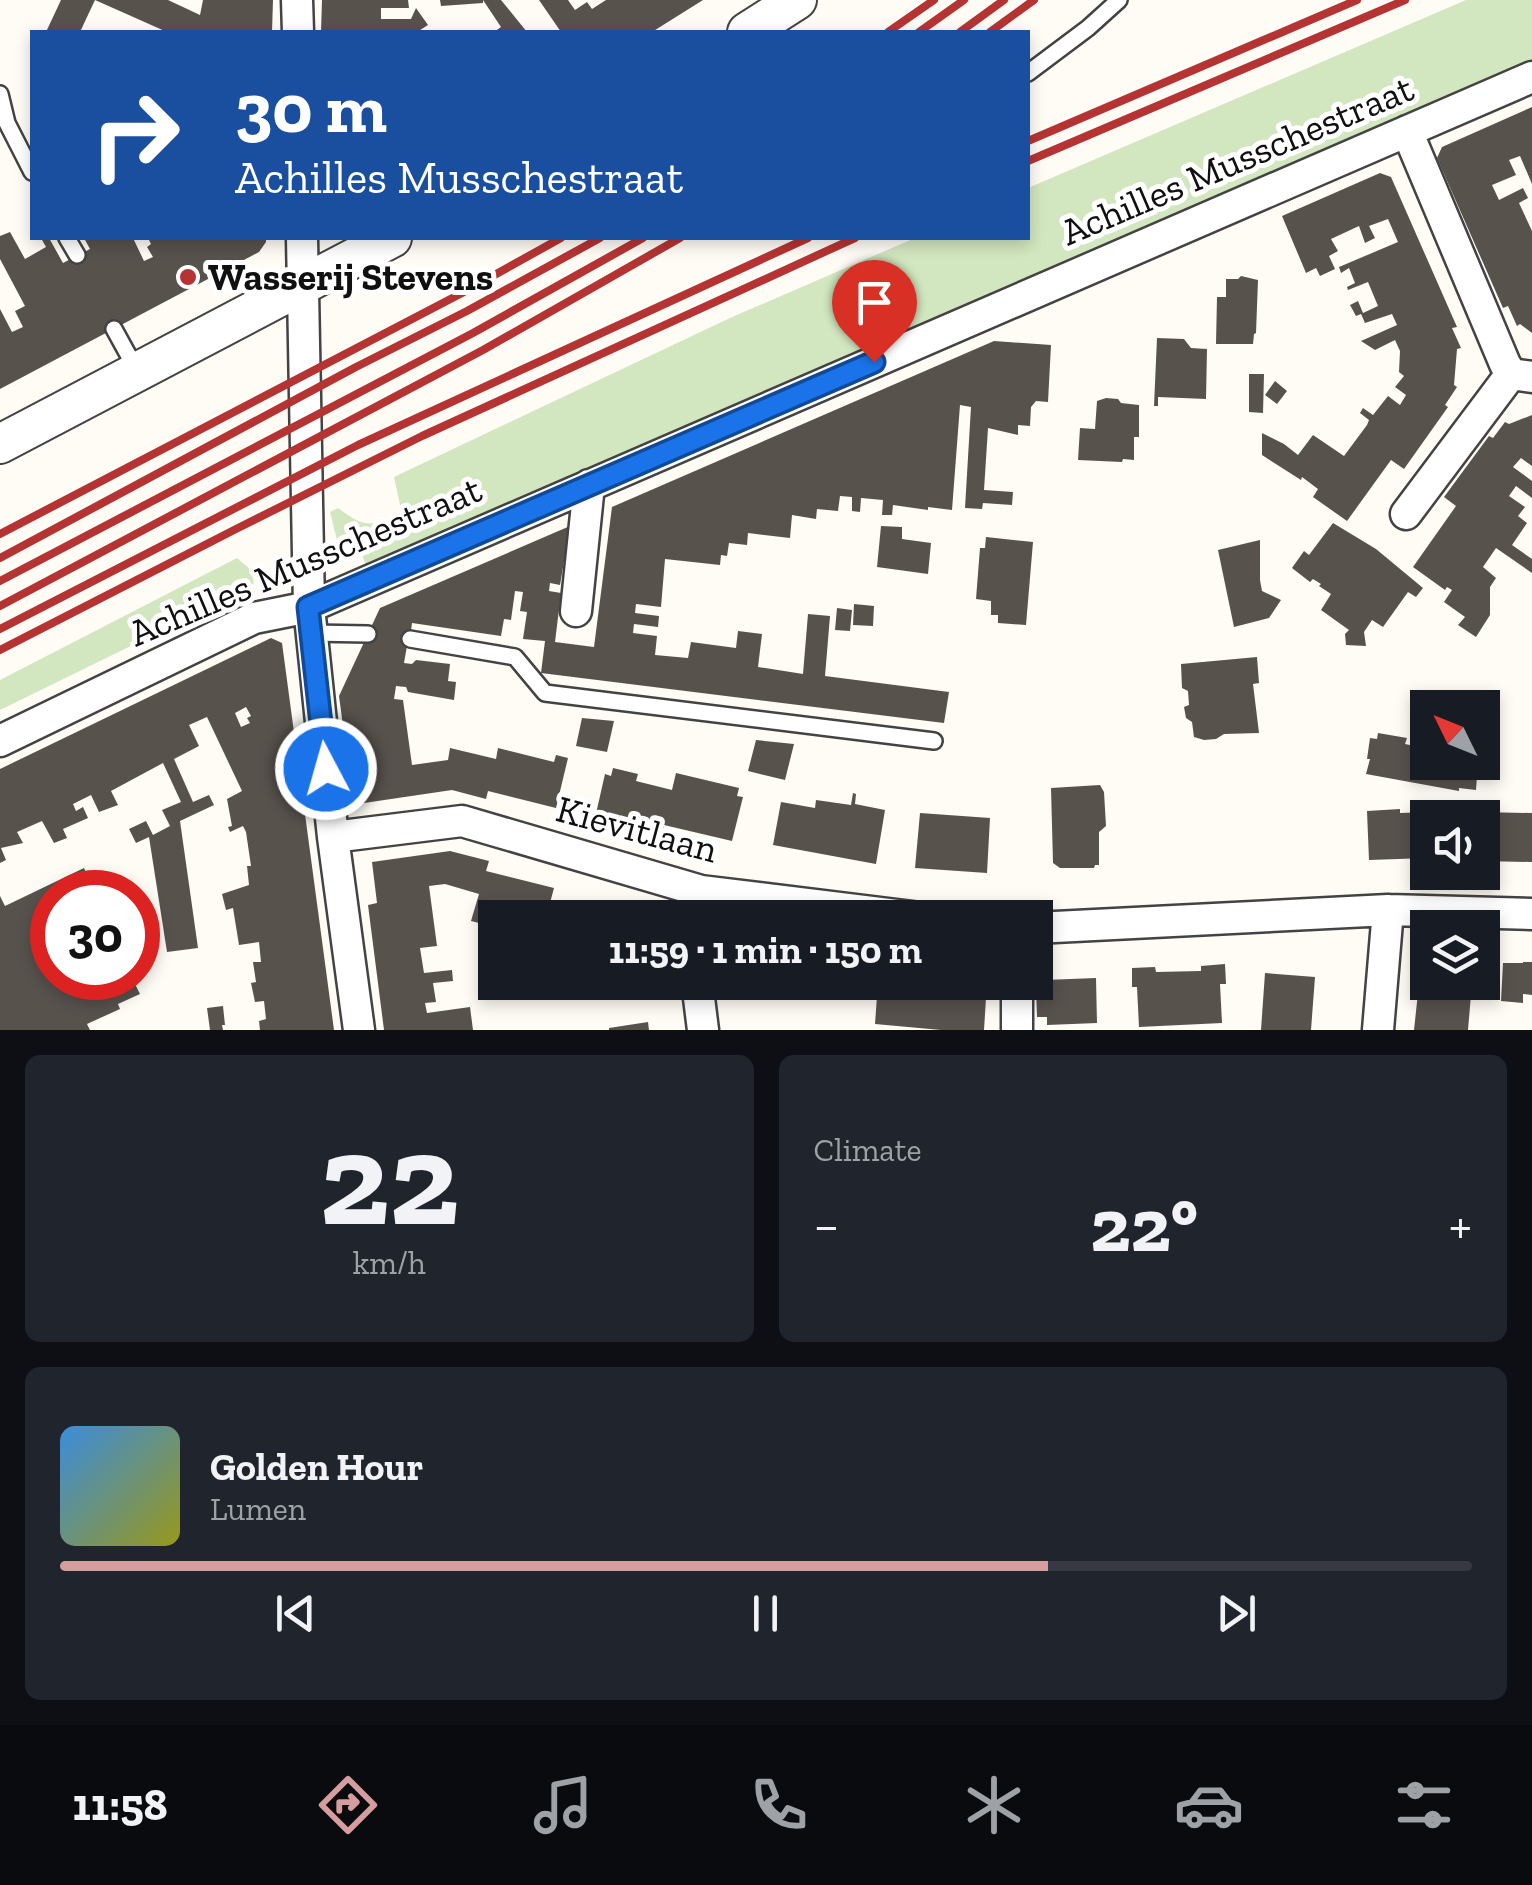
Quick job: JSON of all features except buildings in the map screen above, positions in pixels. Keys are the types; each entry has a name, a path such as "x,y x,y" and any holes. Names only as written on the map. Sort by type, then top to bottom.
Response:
{"street":[{"path":"298,0 298,30"},
{"path":"751,30 796,0"},
{"name":"Achilles Musschestraat","path":"0,741 254,618 310,620 590,485 1532,77"},
{"path":"1406,514 1522,375 1505,364 1407,131"},
{"path":"302,240 310,620 359,1030"},
{"path":"0,444 388,240"},
{"path":"576,610 590,485"},
{"name":"Kievitlaan","path":"333,837 462,821 689,900"},
{"path":"1053,927 1388,910 1532,914"},
{"path":"1378,1030 1388,910"},
{"path":"699,1000 703,1030"},
{"path":"1017,1000 1017,1030"}],"lane":[{"path":"1030,72 1119,0"},
{"path":"0,94 3,123 30,169"},
{"path":"69,240 77,255"},
{"path":"114,329 137,371"},
{"path":"310,620 368,634"},
{"path":"410,639 515,657 545,693 934,741"}],"green space":[{"path":"1466,0 1532,0 1532,69 369,573 359,547 338,544 330,512 338,508 368,523 402,514 394,477 730,318 910,240 1030,240 1030,187"},
{"path":"237,558 251,570 254,583 237,594 0,710 0,680"}],"railway":[{"path":"891,30 934,0"},
{"path":"922,30 964,0"},
{"path":"963,30 1004,0"},
{"path":"993,30 1034,0"},
{"path":"1030,140 1357,0"},
{"path":"1030,160 1405,0"},
{"path":"0,534 557,240"},
{"path":"0,558 596,240"},
{"path":"0,581 473,333 639,240"},
{"path":"0,606 483,350 676,240"},
{"path":"0,629 358,445 804,240"},
{"path":"0,650 422,436 851,240"}],"place":[{"name":"Wasserij Stevens","path":"188,277"}],"route":[{"path":"326,769 308,607 874,362"}]}
